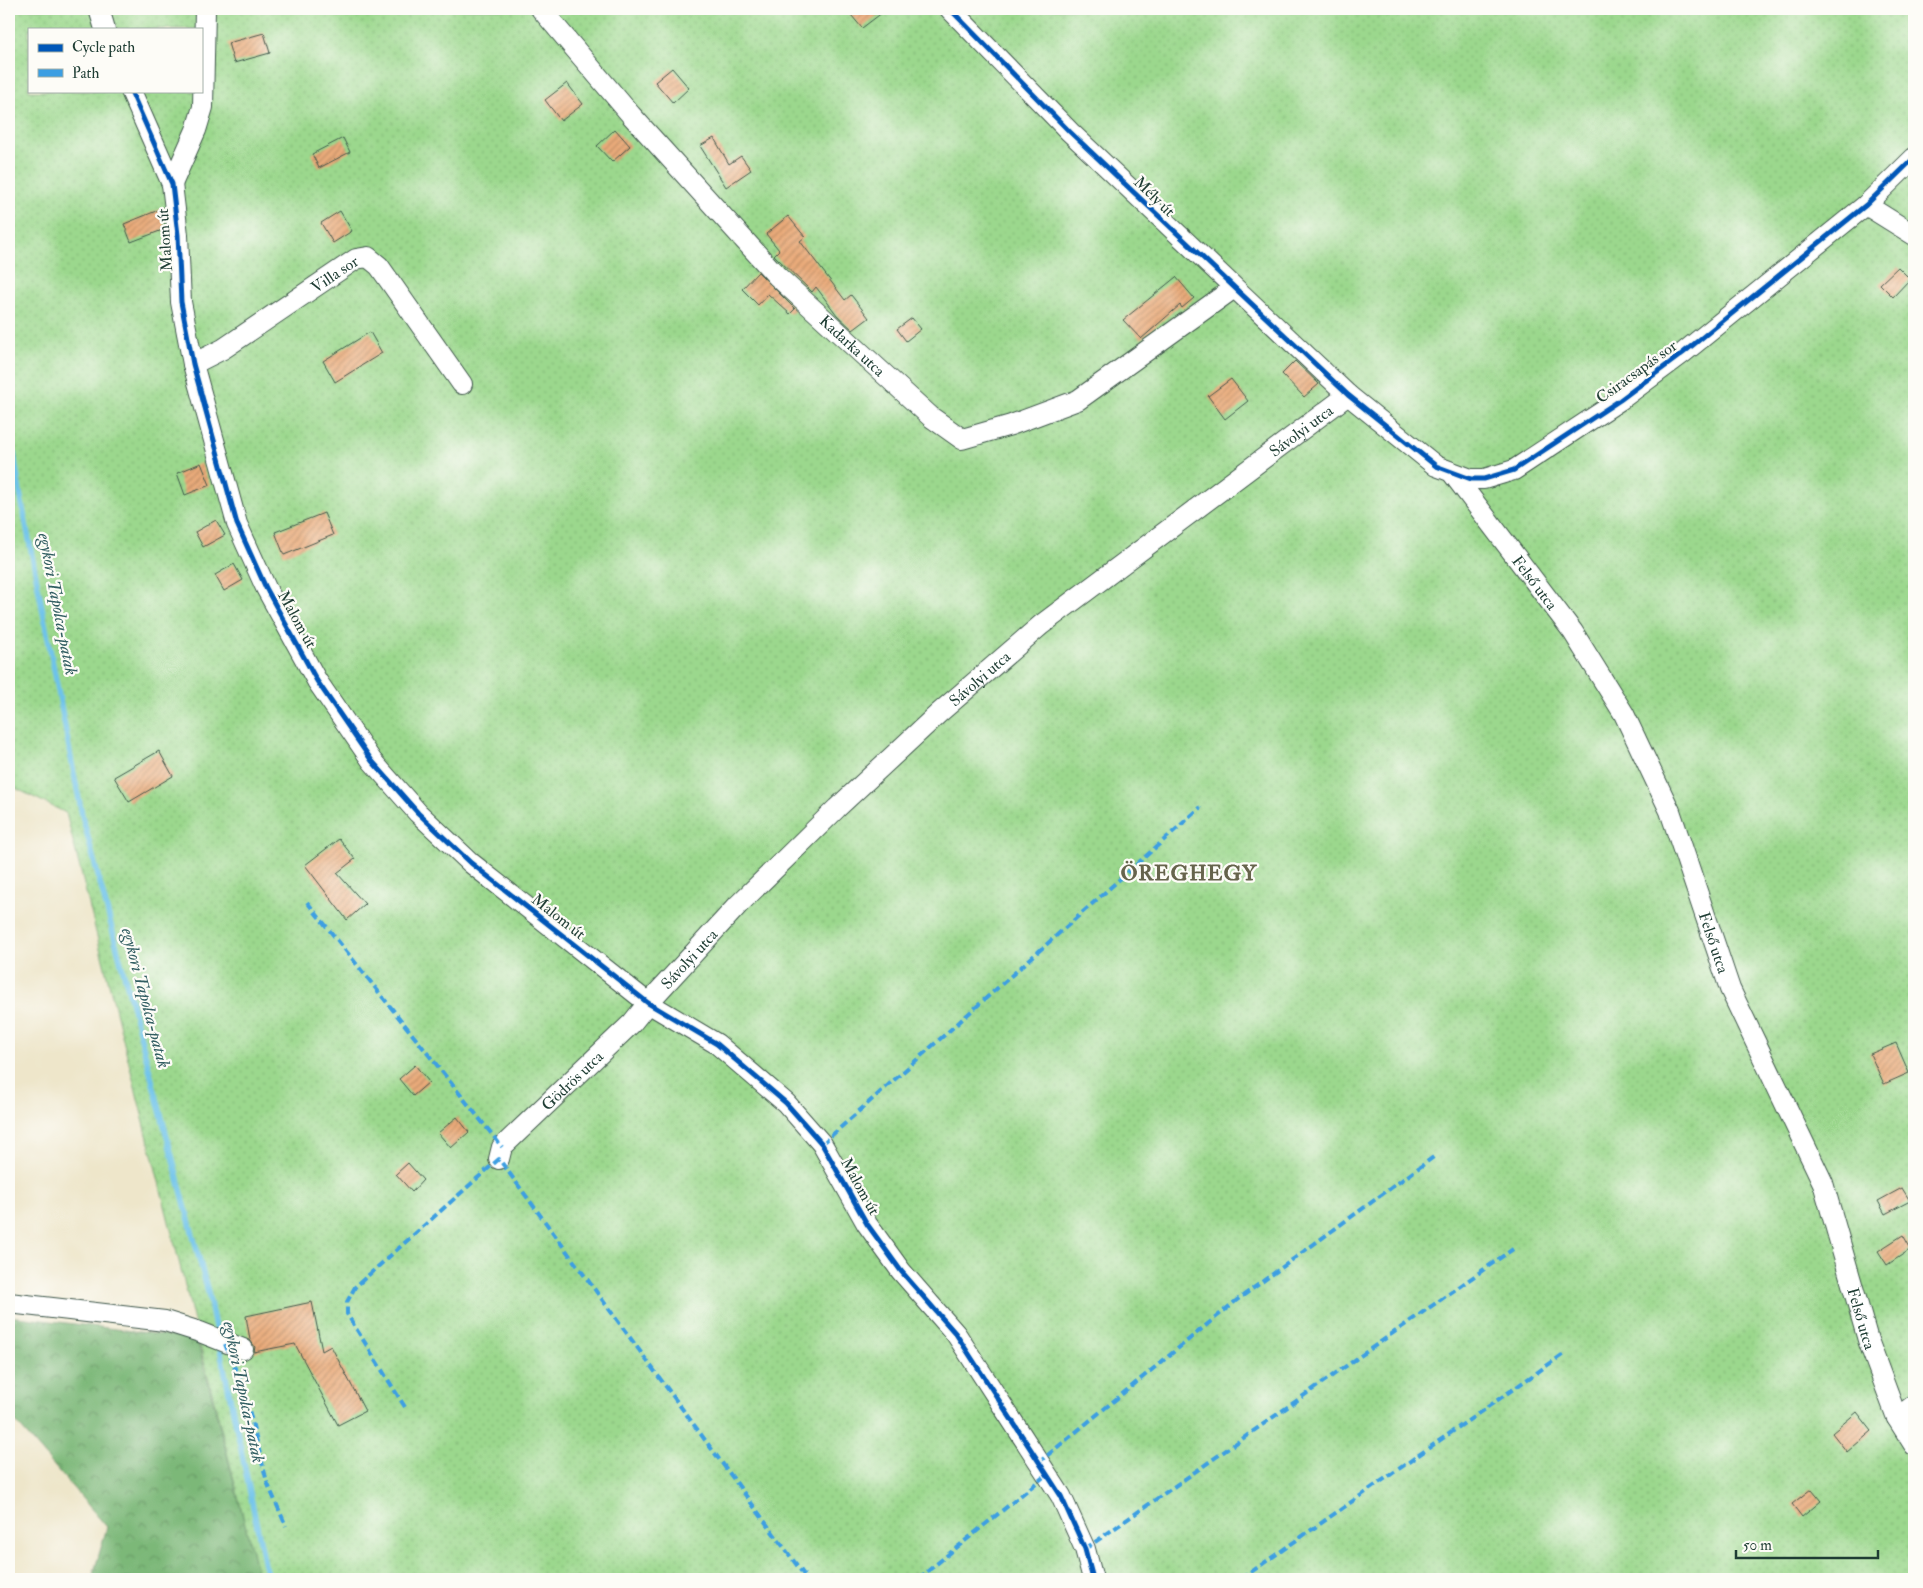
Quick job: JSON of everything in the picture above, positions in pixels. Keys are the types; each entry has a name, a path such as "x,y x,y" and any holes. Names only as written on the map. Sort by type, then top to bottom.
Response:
{"street":[{"path":"100,9 105,28"},
{"path":"172,184 196,130 203,107 205,9"},
{"name":"Kadarka utca","path":"541,9 630,115 777,276 931,417 962,439 1011,425 1078,400 1234,288"},
{"name":"Mély út","path":"950,9 1070,132 1348,395"},
{"path":"131,92 172,184"},
{"name":"Csiracsapás sor","path":"1348,395 1423,457 1453,474 1471,479 1484,479 1514,470 1620,400 1683,352 1866,205 1914,158"},
{"name":"Malom út","path":"172,184 178,235 180,302 193,364 237,524 266,588 317,680 372,761 418,813 471,863 648,1003 717,1044 786,1103 822,1144 867,1224 901,1271 956,1334 1061,1496 1085,1549 1093,1579"},
{"path":"1866,205 1914,235"},
{"name":"Villa sor","path":"193,364 223,349 356,259 368,257 378,266 462,384"},
{"name":"Sávolyi utca","path":"648,1003 738,905 837,808 1040,625 1348,395"},
{"name":"Felső utca","path":"1453,474 1573,632 1624,714 1670,811 1730,989 1823,1183 1868,1340 1897,1418 1914,1445"},
{"name":"Gödrös utca","path":"499,1159 502,1147 632,1023 648,1003"},
{"path":"9,1303 165,1321 243,1349"},
{"path":"1897,1418 1914,1405"}],"green space":[{"path":"9,9 1914,9 1914,1579 259,1579 66,813 9,785"},
{"path":"9,1316 197,1339 259,1579 92,1579 107,1527 9,1414"}],"building":[{"path":"846,9 887,9 862,28"},
{"path":"264,33 270,53 234,63 228,43"},
{"path":"672,68 689,88 673,103 655,82"},
{"path":"567,83 583,104 561,121 545,100"},
{"path":"615,129 630,146 612,162 597,146"},
{"path":"343,138 350,152 319,168 312,154"},
{"path":"714,138 729,164 741,156 751,170 726,187 700,146"},
{"path":"161,209 165,229 131,242 124,224"},
{"path":"340,211 352,231 333,243 321,223"},
{"path":"788,216 805,237 800,241 845,300 851,295 869,318 853,330 837,315 816,287 812,292 774,255 779,250 766,234"},
{"path":"1898,267 1910,279 1893,297 1880,284"},
{"path":"758,272 795,309 790,314 768,294 758,305 742,289"},
{"path":"1176,277 1194,298 1182,308 1180,305 1141,339 1123,320"},
{"path":"912,318 921,329 906,341 897,329"},
{"path":"370,332 382,353 335,382 323,361"},
{"path":"1295,361 1319,384 1304,397 1282,374"},
{"path":"1231,379 1248,401 1225,419 1208,396"},
{"path":"201,463 210,485 185,495 177,473"},
{"path":"324,513 333,535 284,555 275,532"},
{"path":"216,520 225,535 203,547 195,532"},
{"path":"234,564 243,580 224,591 215,575"},
{"path":"159,751 173,776 129,802 114,777"},
{"path":"339,839 355,859 337,873 365,904 347,920 305,865"},
{"path":"1896,1043 1909,1073 1884,1084 1870,1054"},
{"path":"415,1065 429,1082 413,1096 399,1079"},
{"path":"457,1117 469,1132 451,1148 438,1133"},
{"path":"408,1163 423,1180 412,1192 396,1174"},
{"path":"1902,1188 1910,1201 1885,1214 1878,1201"},
{"path":"1903,1235 1911,1249 1887,1265 1878,1251"},
{"path":"312,1302 322,1351 331,1346 365,1411 338,1425 295,1344 254,1352 255,1347 250,1340 246,1316"},
{"path":"1857,1412 1872,1431 1847,1452 1832,1433"},
{"path":"1811,1489 1821,1501 1802,1517 1792,1504"}],"waterway":[{"name":"egykori Tapolca-patak","path":"9,422 20,493 82,815 208,1292 216,1332"},
{"name":"egykori Tapolca-patak","path":"219,1344 268,1579"}],"marked path":[{"path":"822,1144 1201,807"},
{"path":"307,902 502,1147"},
{"path":"1038,1463 1237,1300 1435,1156"},
{"path":"405,1407 347,1314 347,1302 355,1287 499,1159 807,1579"},
{"path":"1085,1549 1513,1249"},
{"path":"225,1344 244,1390 267,1482 286,1526"},
{"path":"1241,1579 1565,1353"},
{"path":"918,1579 1046,1475"}],"cycle path":[{"path":"950,9 1070,132 1348,395 1436,466 1471,479 1484,479 1514,470 1620,400 1683,353 1866,205 1914,158"},
{"path":"131,92 172,184 178,235 181,302 193,364 237,524 266,588 317,681 372,761 418,813 471,863 648,1003 717,1044 786,1103 822,1144 867,1224 901,1271 956,1334 1061,1496 1085,1549 1093,1579"}],"district":[{"name":"ÖREGHEGY","path":"1189,873"}]}
